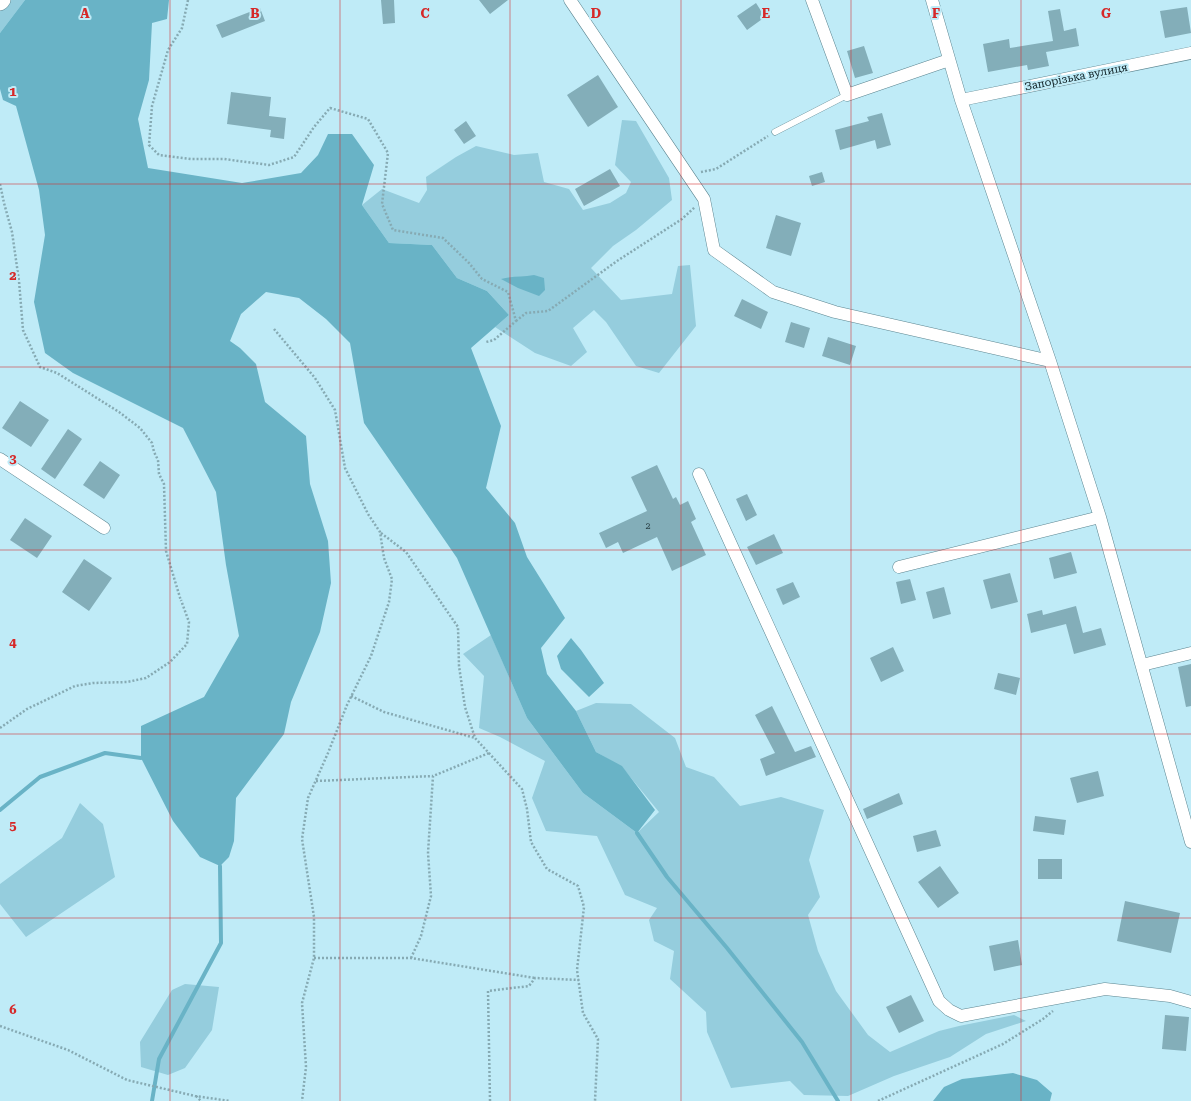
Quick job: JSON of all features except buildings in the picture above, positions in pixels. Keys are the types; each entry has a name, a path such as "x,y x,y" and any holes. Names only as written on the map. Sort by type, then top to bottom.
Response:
{"street":[{"path":"570,0 704,199 714,250 773,292 835,312 1050,361"},
{"path":"812,0 848,95 949,60"},
{"path":"932,0 961,100 1050,361 1100,517 1191,842"},
{"name":"Запорізька вулиця","path":"961,100 1191,53"},
{"path":"0,459 104,528"},
{"path":"699,474 939,1001 949,1010 961,1016 1105,989 1170,996 1191,1002"},
{"path":"899,567 1100,517"},
{"path":"1142,665 1191,653"}],"lane":[{"path":"775,132 848,95"}],"path":[{"path":"188,0 182,28 168,50 152,106 150,145 159,155 191,159 224,159 269,165 294,157 314,127 330,108 368,119 388,153 382,204 393,230 443,238 469,263 482,279 508,292 516,321"},
{"path":"688,175 716,169 775,132"},
{"path":"0,184 12,232 19,281 23,330 40,367 57,373 119,412 140,428 152,444 158,460 159,474 164,484 166,551 189,622 188,644 170,662 146,678 126,682 93,683 75,686 27,709 0,728"},
{"path":"486,342 494,340 526,313 548,310 617,261 682,219 704,199"},
{"path":"274,329 315,378 335,410 345,468 368,514 380,532 406,552 458,627 459,666 465,707 475,738 522,789 527,810 531,842 547,869 578,886 584,907 577,970 578,980 583,1013 598,1039 595,1101"},
{"path":"302,1101 306,1067 302,1003 314,958 314,917 302,839 308,798 351,696 371,656 389,602 392,579 384,558 380,532"},
{"path":"351,696 384,712 475,738"},
{"path":"316,781 433,776 489,753"},
{"path":"411,958 421,936 431,896 428,853 433,776"},
{"path":"314,958 411,958 535,978 578,980"},
{"path":"490,1101 488,991 529,986 535,978"},
{"path":"878,1101 1002,1044 1054,1011"},
{"path":"0,1026 68,1050 127,1080 195,1096 230,1101"},
{"path":"195,1096 201,1101"}],"shaded area":[{"path":"8,0 25,0 0,33 0,11"},
{"path":"25,0 169,0 167,19 152,23 149,80 138,119 148,168 242,183 301,173 318,155 328,134 352,134 374,165 362,205 389,243 432,245 457,278 487,291 509,315 471,348 501,426 486,488 515,523 527,557 565,618 541,648 547,674 576,711 596,752 622,766 655,810 637,833 583,793 527,718 457,558 364,423 350,343 326,319 299,298 266,292 241,314 230,341 240,348 256,364 265,402 306,436 310,484 328,541 331,583 320,632 291,702 284,734 236,798 234,841 229,857 220,866 200,857 173,821 141,758 141,726 204,697 239,636 226,565 216,492 183,428 73,373 45,353 34,302 45,235 39,190 16,106 3,100 0,89 0,33"},
{"path":"622,120 636,121 669,178 672,200 636,230 613,246 591,268 621,300 672,294 678,266 690,265 696,326 659,373 636,366 606,322 594,310 573,328 587,352 571,366 535,353 495,327 509,315 487,291 457,278 432,245 389,243 362,205 382,189 419,203 427,190 426,177 476,146 514,155 538,153 544,182 569,189 583,210 610,203 626,193 631,182 615,165"},
{"path":"534,275 544,278 545,290 539,296 518,288 501,279 509,277"},
{"path":"491,635 527,718 583,793 637,833 659,812 622,767 596,752 576,711 596,703 631,704 675,738 686,767 714,777 740,806 781,797 824,810 809,860 820,897 808,915 818,951 836,991 868,1035 890,1052 939,1031 959,1026 1014,1015 1026,1021 986,1034 950,1057 894,1076 848,1096 804,1095 790,1081 731,1088 707,1032 706,1012 670,979 674,951 654,941 649,920 657,908 625,895 597,836 546,831 532,798 545,761 500,737 479,728 484,676 463,654"},
{"path":"571,638 604,683 589,697 561,669 557,656"},
{"path":"80,803 103,824 115,877 26,937 0,904 0,884 62,838"},
{"path":"185,984 219,987 212,1030 185,1068 168,1075 141,1067 140,1042 172,990"},
{"path":"1013,1073 1037,1080 1052,1093 1050,1101 933,1101 944,1087 962,1079"}],"waterway":[{"path":"0,810 40,777 105,753 141,758"},
{"path":"637,833 667,877 727,948 802,1042 838,1101"},
{"path":"152,1101 159,1059 221,943 220,866"}]}
